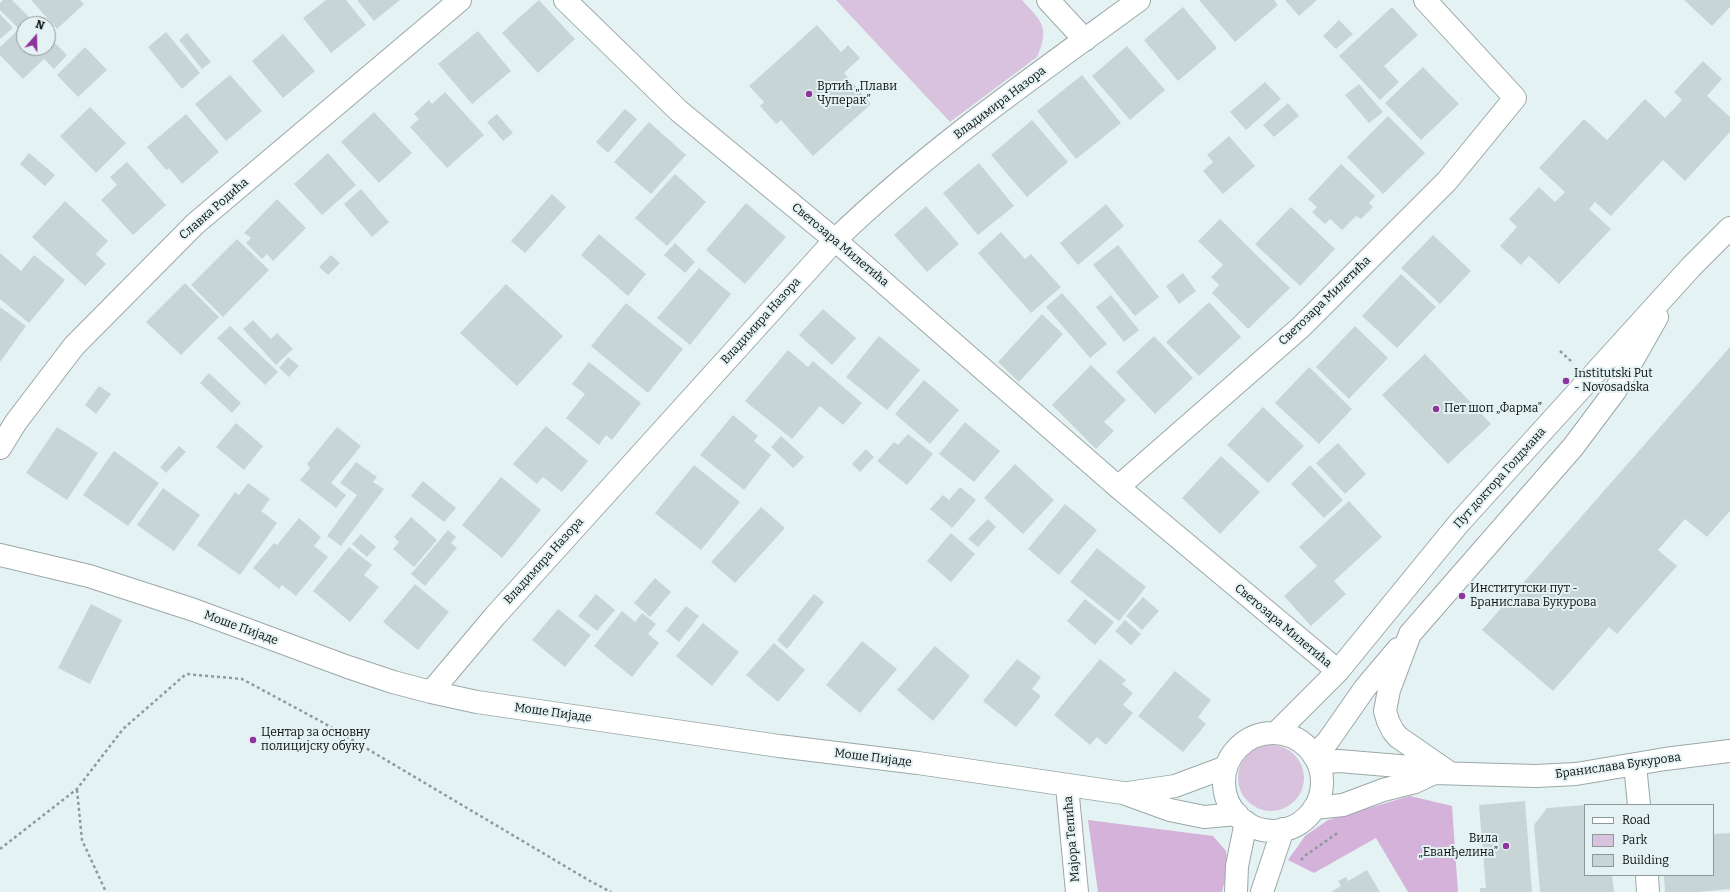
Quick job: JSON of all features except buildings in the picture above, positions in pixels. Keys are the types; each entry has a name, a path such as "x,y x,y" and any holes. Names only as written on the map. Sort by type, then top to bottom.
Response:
{"street":[{"name":"Славка Родића","path":"0,448 20,416 74,346 195,224 460,0"},
{"name":"Светозара Милетића","path":"565,0 679,111 835,240 1118,487 1338,671"},
{"path":"1048,0 1085,40"},
{"name":"Владимира Назора","path":"430,692 495,616 835,240 868,208 929,157 991,109 1139,0"},
{"name":"Светозара Милетића","path":"1118,487 1301,327 1447,181 1515,98 1425,0"},
{"name":"Пут доктора Голдмана","path":"1276,733 1338,671 1459,523 1672,288 1730,228"},
{"path":"1316,759 1365,688 1410,634 1568,453 1598,416 1630,366 1672,288"},
{"name":"Моше Пијаде","path":"0,555 89,576 194,610 348,667 430,692 477,702 779,746 918,763 1123,793 1170,810 1188,814 1204,817 1241,818"},
{"path":"1410,634 1389,690 1385,712 1393,731 1398,737 1442,773"},
{"path":"1276,733 1291,736 1304,744 1316,759 1321,774 1322,786 1319,798 1314,808 1306,818 1295,825 1283,829 1270,830 1258,828 1241,818 1229,804 1225,792 1224,779 1226,767 1232,755 1240,745 1257,736 1276,733"},
{"name":"Бранислава Букурова","path":"1316,759 1411,767 1442,773 1536,776 1576,774 1730,750"},
{"path":"1635,765 1639,804"},
{"name":"Моше Пијаде","path":"1123,793 1175,786 1226,767"},
{"name":"Бранислава Букурова","path":"1314,808 1343,805 1383,790 1442,773"},
{"name":"Мајора Тепића","path":"1067,786 1077,892"},
{"path":"1236,892 1241,818"},
{"path":"1262,892 1283,829"},
{"path":"1647,876 1648,892"}],"path":[{"path":"1560,351 1577,366"},
{"path":"0,849 77,789 123,729 186,674 242,679 322,722 590,881 612,892"},
{"path":"77,789 82,840 106,892"}],"green space":[{"path":"836,0 1022,0 1039,20 1042,26 1043,39 1037,57 950,122"},
{"path":"1271,745 1284,748 1294,755 1301,765 1304,778 1301,791 1294,801 1284,808 1271,811 1258,808 1248,801 1241,791 1238,778 1241,765 1248,755 1258,748"}],"shaded area":[{"path":"1410,796 1452,806 1458,892 1408,892 1376,838 1314,873 1288,860 1305,836 1328,820"},
{"path":"1088,820 1213,836 1226,851 1228,868 1222,892 1098,892"}],"place":[{"name":"Вртић „Плави Чуперак”","path":"809,94"},
{"name":"Institutski Put - Novosadska","path":"1566,381"},
{"name":"Пет шоп „Фарма”","path":"1436,409"},
{"name":"Институтски пут - Бранислава Букурова","path":"1462,596"},
{"name":"Центар за основну полицијску обуку","path":"253,740"},
{"name":"Вила „Еванђелина”","path":"1506,846"}]}
